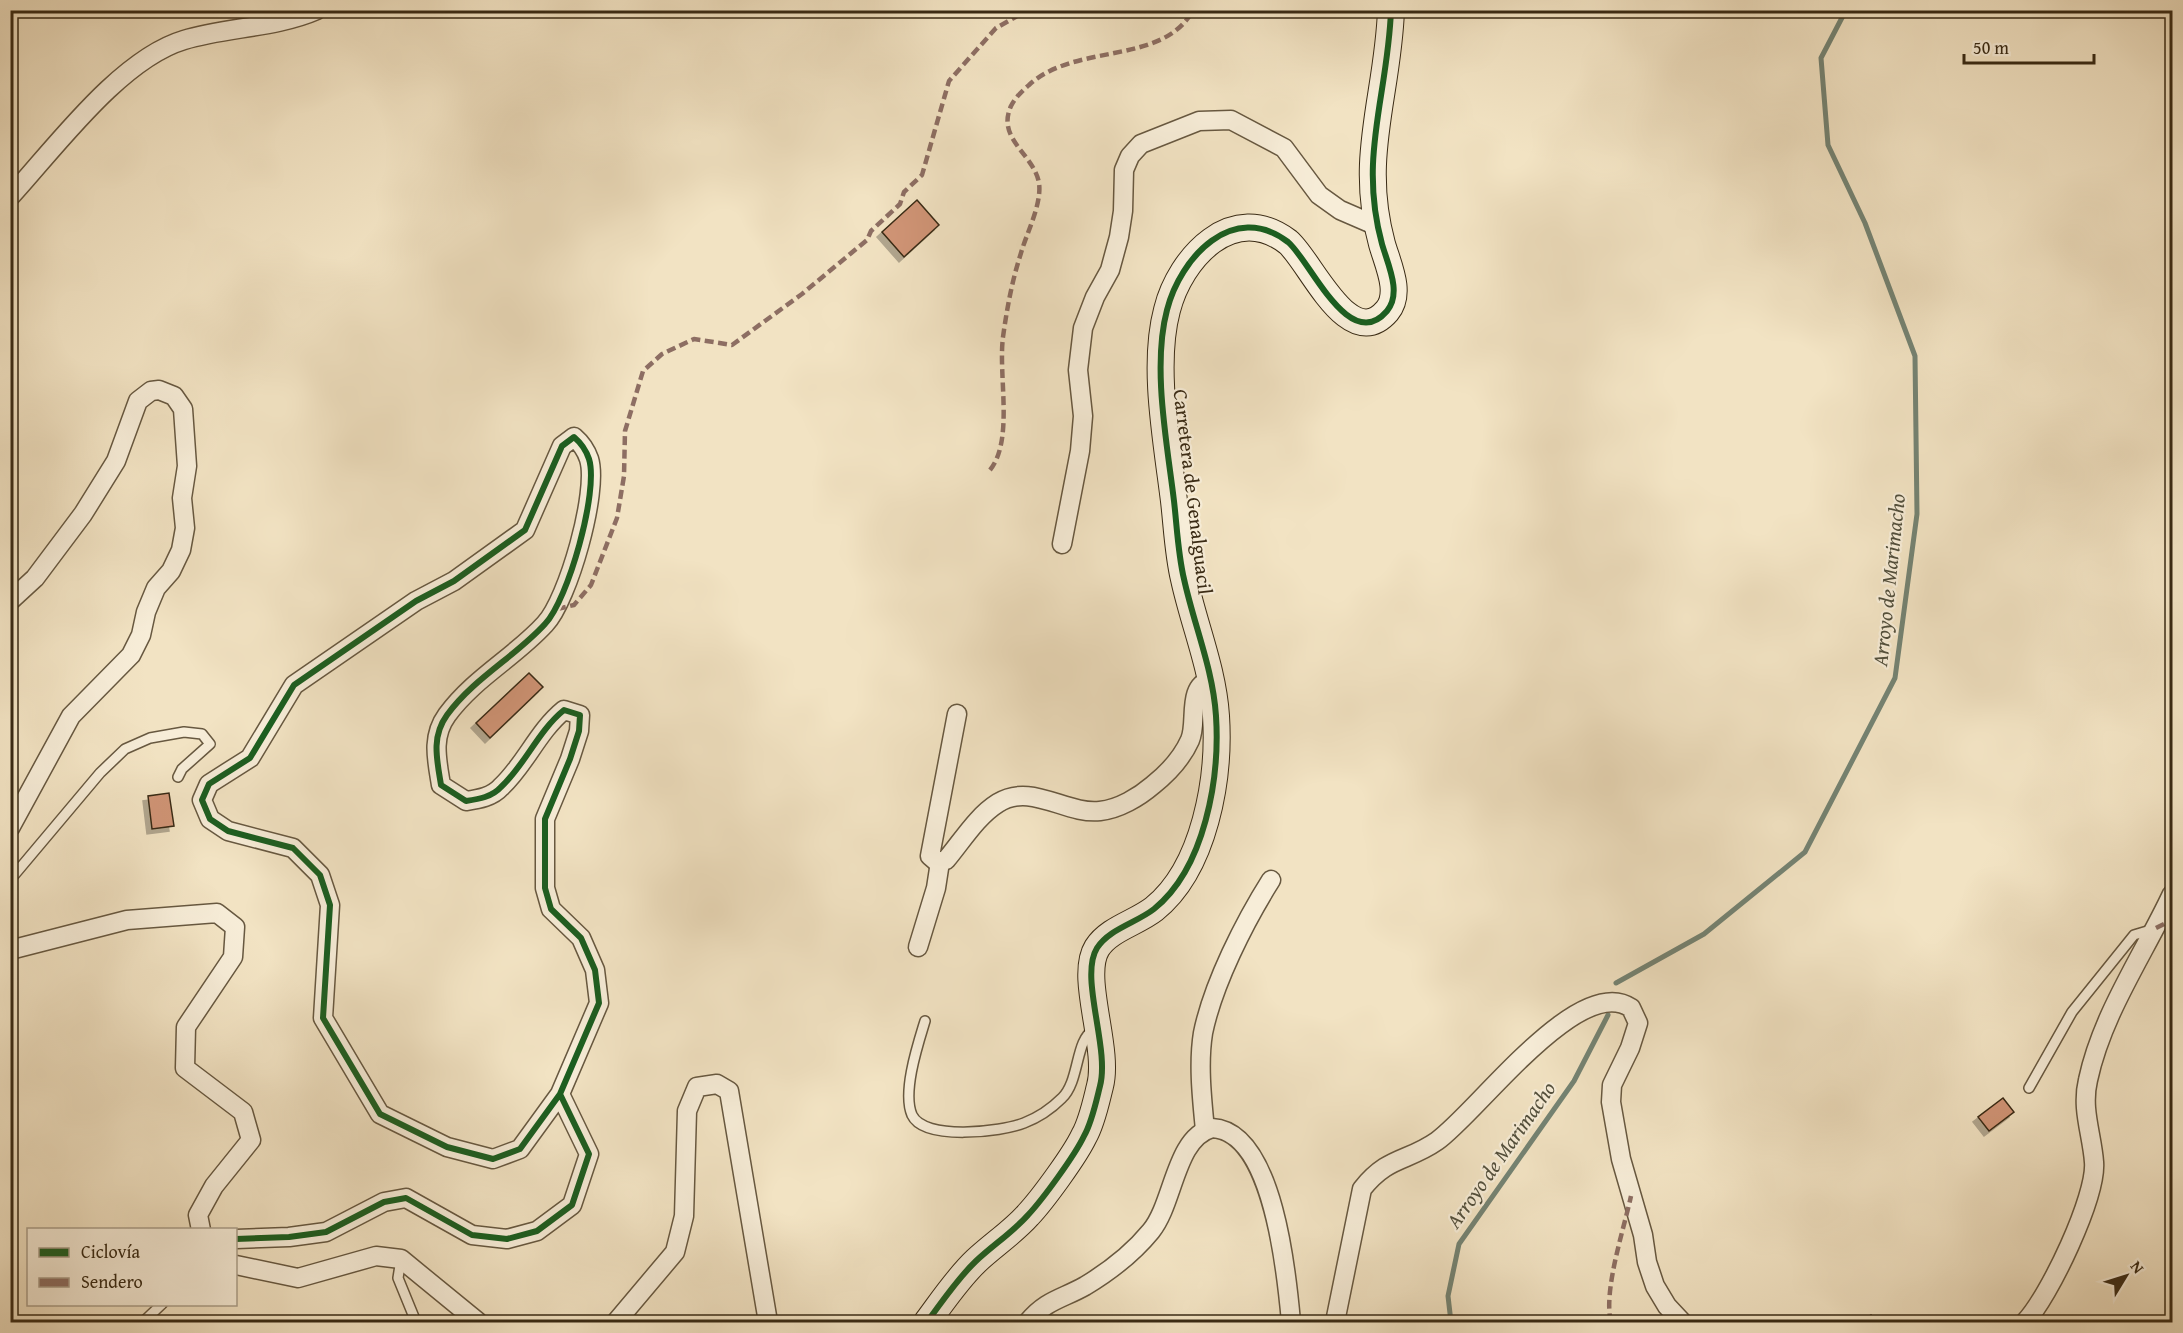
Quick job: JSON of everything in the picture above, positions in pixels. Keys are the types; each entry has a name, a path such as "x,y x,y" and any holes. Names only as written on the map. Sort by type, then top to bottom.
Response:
{"street":[{"path":"10,198 113,85 155,52 184,40 317,10"},
{"name":"Carretera de Genalguacil","path":"927,1323 973,1264 1029,1214 1085,1135 1102,1080 1100,1029 1090,977 1094,952 1107,937 1152,910 1166,898 1186,870 1204,832 1212,789 1216,717 1211,680 1183,576 1173,491 1161,378 1163,328 1168,306 1190,261 1210,241 1229,229 1259,228 1285,239 1303,257 1325,293 1344,314 1358,322 1376,320 1388,310 1393,300 1394,286 1374,215 1371,158 1391,10"},
{"path":"1062,544 1080,451 1083,416 1078,370 1083,328 1095,297 1110,270 1119,237 1124,211 1124,170 1130,156 1141,144 1199,121 1231,120 1284,148 1319,195 1340,210 1377,226"},
{"path":"10,601 35,578 89,505 116,461 138,401 151,391 159,390 174,396 183,409 187,466 182,498 185,528 181,550 171,571 156,588 146,612 141,634 131,655 71,716 10,828"},
{"path":"237,1239 289,1237 326,1232 384,1202 406,1198 472,1235 507,1239 537,1231 572,1205 589,1154 560,1094 599,1003 595,970 582,938 551,909 545,888 545,819 570,759 579,730 580,715 564,710 552,720 501,788 486,797 466,801 441,785 434,747 446,716 480,679 545,625 557,609 587,522 590,460 582,445 574,437 562,446 525,530 453,581 416,601 294,685 250,758 209,784 202,800 210,819 228,831 293,848 320,875 330,905 323,1018 380,1114 447,1147 493,1159 520,1149 560,1094"},
{"path":"957,714 939,817 930,850 932,859 940,862 946,860 988,811 1010,797 1035,797 1072,808 1100,811 1127,803 1152,786 1177,762 1191,738 1197,692 1202,684 1211,680"},
{"path":"918,947 940,862"},
{"path":"1205,1130 1201,1090 1203,1033 1244,923 1271,880"},
{"path":"2025,1323 2039,1303 2086,1208 2093,1186 2094,1163 2085,1111 2088,1080 2108,1022 2172,894"},
{"path":"10,950 127,920 217,913 235,927 233,957 186,1027 185,1068 243,1112 251,1140 214,1186 198,1215 201,1228"},
{"path":"1335,1323 1362,1190 1375,1172 1436,1142 1459,1123 1533,1047 1563,1022 1599,1003 1610,1001 1631,1008 1638,1023 1630,1048 1612,1085 1611,1102 1621,1159 1655,1286 1667,1306 1682,1323"},
{"path":"616,1323 675,1252 684,1216 687,1111 697,1087 717,1084 729,1091 768,1323"},
{"path":"1028,1323 1043,1306 1083,1287 1132,1253 1154,1228 1169,1199 1190,1142 1205,1130 1219,1128 1232,1134 1246,1148 1257,1166 1275,1215 1284,1257 1291,1323"},
{"path":"237,1264 298,1278 376,1256 401,1259 478,1323"}],"lane":[{"path":"10,880 100,773 125,749 150,738 184,732 202,734 210,744 189,762 178,777"},
{"path":"2030,1088 2072,1012 2134,935 2156,928"},
{"path":"925,1021 914,1059 910,1107 917,1123 934,1131 992,1130 1024,1123 1045,1112 1064,1097 1073,1082 1085,1039 1091,1032 1100,1029"},
{"path":"401,1259 398,1278 416,1323"},
{"path":"143,1323 161,1306"}],"building":[{"path":"917,200 939,225 904,257 882,232"},
{"path":"529,673 543,687 490,738 476,723"},
{"path":"169,793 174,826 152,829 148,796"},
{"path":"2003,1098 2014,1112 1989,1131 1978,1117"},
{"path":"1871,1315 1876,1322 1859,1322"}],"waterway":[{"name":"Arroyo de Marimacho","path":"1616,983 1704,934 1805,852 1895,678 1917,514 1915,356 1865,223 1828,145 1821,58 1846,10"},
{"name":"Arroyo de Marimacho","path":"1451,1322 1448,1296 1459,1244 1574,1081 1608,1015"}],"marked path":[{"path":"557,609 574,605 591,585 617,518 624,476 625,431 643,371 662,354 694,339 732,345 802,294 867,240 871,231 900,204 904,192 922,175 949,81 996,28 1028,10"},
{"path":"990,470 997,457 1003,425 1002,353 1008,305 1018,263 1036,209 1039,191 1036,173 1017,146 1008,128 1011,106 1026,87 1048,72 1070,63 1140,47 1161,39 1179,28 1193,10"},
{"path":"2156,928 2172,920"},
{"path":"1611,1322 1609,1309 1612,1277 1631,1196"}],"cycle path":[{"path":"927,1322 969,1268 1034,1208 1080,1144 1093,1112 1102,1070 1091,976 1092,961 1097,948 1108,936 1154,909 1171,891 1186,870 1206,820 1215,767 1216,716 1211,681 1182,570 1162,405 1163,332 1174,290 1196,255 1212,241 1229,231 1248,228 1268,231 1288,242 1332,300 1345,313 1359,321 1373,321 1387,311 1391,304 1394,287 1375,212 1373,183 1376,126 1389,41 1391,10"},
{"path":"574,437 583,447 589,459 590,495 572,570 563,593 545,624 469,690 447,715 439,732 436,749 441,785 466,801 480,798 494,793 510,778 547,728 564,710 580,715 579,731 570,759 545,819 545,888 551,909 581,938 595,970 599,1003 560,1094 520,1149 493,1159 447,1147 380,1114 323,1018 330,905 320,875 293,848 228,831 210,819 202,800 209,784 250,758 294,685 416,601 454,581 525,530 562,446 574,437"},
{"path":"237,1239 289,1237 326,1232 384,1202 406,1198 472,1235 507,1239 537,1231 572,1205 589,1154 560,1094"}]}
